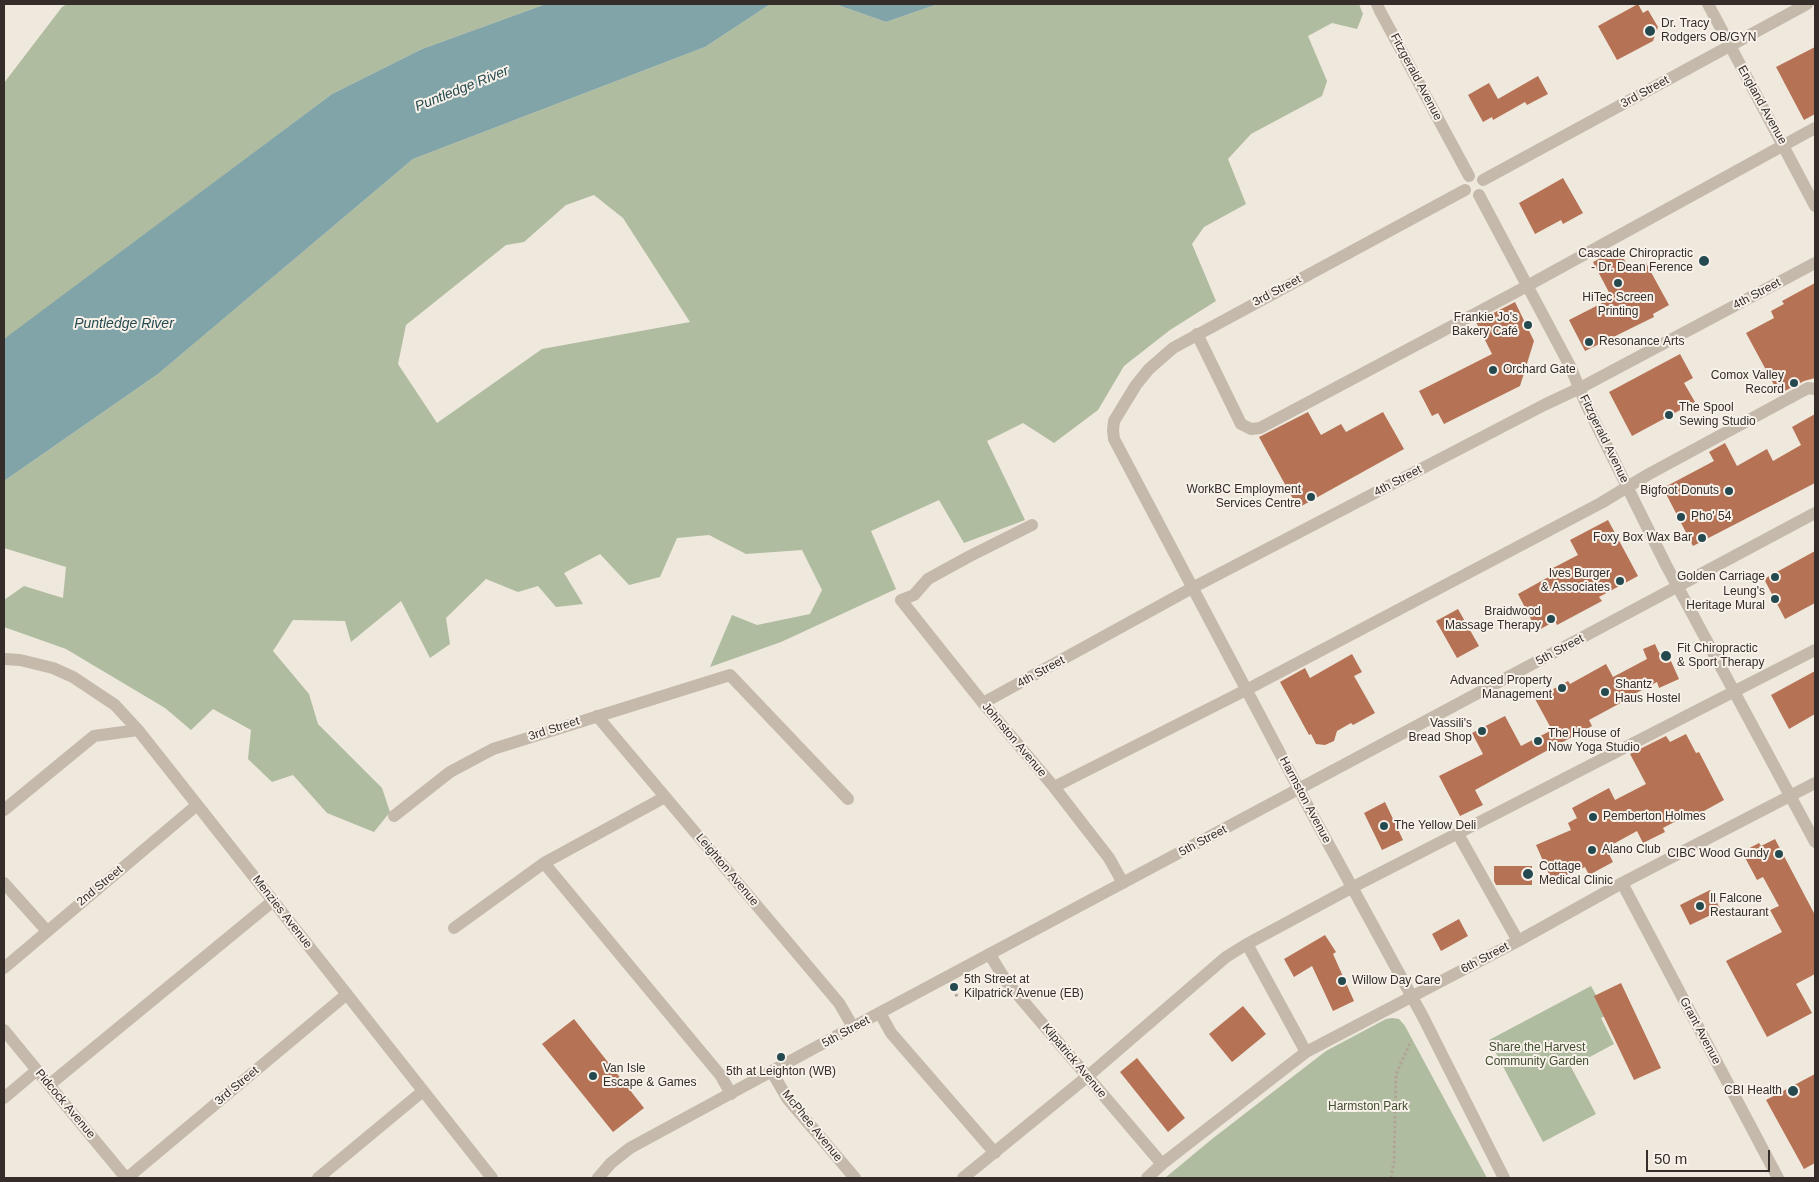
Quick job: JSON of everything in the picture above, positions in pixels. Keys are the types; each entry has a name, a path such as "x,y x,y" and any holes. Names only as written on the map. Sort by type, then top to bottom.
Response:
{"street":[{"name":"Fitzgerald Avenue","path":"1378,4 1380,11 1469,176"},
{"name":"England Avenue","path":"1708,4 1815,206"},
{"name":"3rd Street","path":"1483,180 1807,4"},
{"path":"1197,334 1241,424 1251,429 1260,428 1527,286 1815,128"},
{"path":"1469,176 1478,176 1483,180 1484,187 1479,195 1469,195 1465,190 1465,181 1469,176"},
{"name":"3rd Street","path":"1114,421 1136,385 1149,369 1173,348 1465,190"},
{"name":"Fitzgerald Avenue","path":"1479,195 1570,366 1627,487 1678,586 1815,842"},
{"name":"4th Street","path":"983,703 1192,588 1580,388 1815,263"},
{"path":"1054,787 1246,690 1592,508 1808,388 1815,388"},
{"name":"Harmston Avenue","path":"1114,421 1114,439 1246,690 1412,996 1504,1178"},
{"name":"5th Street","path":"598,1178 611,1163 630,1148 1815,513"},
{"name":"Johnston Avenue","path":"1032,526 928,579 914,595 900,600 1054,787 1109,858 1124,883"},
{"path":"963,1178 1088,1076 1226,957 1353,887 1815,650"},
{"name":"Menzies Avenue","path":"4,659 20,660 53,668 73,677 115,705 138,730 492,1178"},
{"name":"3rd Street","path":"394,816 450,772 493,748 730,675 848,799"},
{"name":"Leighton Avenue","path":"597,716 839,1003 853,1027"},
{"path":"4,810 94,736 138,730"},
{"name":"6th Street","path":"1148,1178 1162,1164 1306,1052 1518,941 1622,883 1815,783"},
{"path":"454,928 544,863 665,797"},
{"name":"2nd Street","path":"4,968 197,805"},
{"path":"1458,834 1518,941"},
{"path":"544,863 721,1076 731,1094"},
{"path":"4,883 47,931"},
{"name":"Grant Avenue","path":"1622,883 1778,1178"},
{"path":"49,1085 273,901"},
{"path":"1247,944 1306,1052"},
{"name":"Kilpatrick Avenue","path":"990,955 1006,981 1162,1164"},
{"name":"3rd Street","path":"126,1178 346,994"},
{"path":"880,1013 890,1033 995,1153"},
{"name":"Pidcock Avenue","path":"4,1030 126,1178"},
{"path":"4,1098 37,1070"},
{"name":"McPhee Avenue","path":"772,1072 787,1098 855,1178"},
{"path":"318,1178 423,1091"}],"path":[{"path":"1391,1178 1394,1162 1396,1074 1411,1040"}],"green space":[{"path":"67,4 546,4 422,49 332,94 4,340 4,83 62,7"},
{"path":"835,4 886,22 938,4 1359,4 1363,14 1357,29 1332,23 1308,36 1327,81 1322,96 1251,134 1228,159 1246,204 1204,227 1192,244 1216,301 1170,330 1124,366 1098,410 1054,443 1023,423 987,441 1025,520 964,543 939,500 871,531 896,589 781,642 710,667 732,615 757,625 810,614 822,590 802,550 746,554 709,535 677,538 660,577 629,585 600,554 564,573 583,604 556,607 538,586 518,592 486,579 446,618 450,644 430,658 401,601 351,642 345,621 293,620 273,651 309,694 318,724 382,788 390,812 374,832 327,813 293,775 272,782 248,759 251,730 213,709 191,730 165,708 66,649 4,627 4,600 24,586 63,598 66,567 4,548 4,481 158,374 413,159 705,47 769,5","holes":["594,195 623,218 690,322 542,349 437,423 398,364 406,325 506,245 524,242 566,205"]},
{"name":"Share the Harvest Community Garden","path":"1591,986 1607,1015 1601,1018 1614,1044 1571,1067 1596,1114 1543,1142 1489,1040"},
{"name":"Harmston Park","path":"1386,1019 1399,1019 1405,1026 1487,1178 1165,1178 1212,1139 1326,1051"}],"water":[{"name":"Puntledge River","path":"546,4 787,4 769,5 705,47 413,159 158,374 4,481 4,340 8,336 332,94 422,49"},
{"path":"835,4 938,4 886,22"}],"building":[{"path":"1638,4 1643,13 1648,10 1658,27 1653,41 1617,60 1598,26"},
{"path":"1815,47 1815,114 1804,120 1776,67"},
{"path":"1538,76 1548,94 1527,105 1525,102 1493,120 1492,117 1483,122 1468,95 1489,83 1498,99"},
{"path":"1563,178 1583,213 1563,224 1561,220 1535,234 1519,203"},
{"path":"1618,249 1631,271 1646,263 1669,305 1653,314 1654,317 1585,351 1569,320 1612,298 1593,262"},
{"path":"1815,283 1815,378 1804,381 1779,394 1746,333 1774,318 1771,311 1784,304 1782,301"},
{"name":"Orchard Gate","path":"1515,302 1534,341 1520,386 1444,424 1438,413 1432,416 1419,391 1492,354 1476,322"},
{"path":"1680,354 1693,378 1684,383 1695,402 1632,436 1609,392"},
{"path":"1308,412 1321,435 1341,424 1346,432 1383,412 1404,449 1298,508 1259,437"},
{"path":"1815,414 1815,483 1693,546 1663,488 1714,461 1709,452 1725,443 1737,466 1767,449 1773,461 1801,445 1792,427"},
{"path":"1608,520 1638,576 1599,597 1602,601 1557,625 1555,621 1537,631 1518,594 1554,574 1551,569 1578,555 1570,540"},
{"path":"1815,551 1815,603 1785,619 1764,579"},
{"path":"1458,609 1479,646 1457,658 1436,621"},
{"path":"1655,644 1659,653 1666,650 1679,679 1659,688 1657,682 1625,699 1589,720 1592,726 1475,790 1483,805 1460,816 1439,776 1483,754 1472,733 1505,716 1521,746 1552,730 1535,699 1568,681 1570,684 1606,664 1613,677 1647,659 1643,649"},
{"path":"1352,654 1362,672 1354,676 1375,713 1337,731 1334,741 1325,745 1316,744 1311,734 1309,735 1280,682 1305,668 1310,678"},
{"path":"1815,671 1815,714 1789,729 1771,695"},
{"path":"1686,734 1696,753 1699,752 1724,800 1693,817 1691,813 1663,828 1665,832 1643,843 1637,831 1606,848 1613,862 1589,875 1585,867 1552,881 1536,845 1571,830 1568,823 1577,818 1572,808 1609,788 1615,800 1646,784 1630,754 1666,736 1670,742"},
{"name":"The Yellow Deli","path":"1385,802 1403,840 1382,850 1364,813"},
{"path":"1775,839 1815,915 1815,974 1796,984 1812,1013 1767,1037 1726,961 1782,932 1770,910 1779,906 1763,877 1757,880 1742,852 1759,843 1761,846"},
{"path":"1494,866 1532,866 1532,885 1496,885 1494,881"},
{"name":"Il Falcone Restaurant","path":"1710,890 1721,910 1690,925 1680,905"},
{"path":"1459,919 1468,936 1441,951 1432,934"},
{"path":"1325,935 1336,952 1333,954 1354,1001 1333,1011 1312,966 1294,977 1284,959"},
{"path":"1621,983 1661,1068 1634,1080 1594,996"},
{"path":"1243,1006 1266,1034 1232,1062 1209,1034"},
{"name":"Van Isle Escape & Games","path":"574,1019 644,1108 613,1132 542,1044"},
{"path":"1137,1058 1185,1118 1168,1132 1120,1072"},
{"path":"1815,1074 1815,1163 1804,1169 1766,1100"}],"place":[{"name":"Dr. Tracy Rodgers OB/GYN","path":"1650,31"},
{"name":"Cascade Chiropractic - Dr. Dean Ference","path":"1704,261"},
{"name":"HiTec Screen Printing","path":"1618,283"},
{"name":"Frankie Jo's Bakery Café","path":"1528,325"},
{"name":"Resonance Arts","path":"1589,342"},
{"name":"Orchard Gate","path":"1493,370"},
{"name":"Comox Valley Record","path":"1794,383"},
{"name":"The Spool Sewing Studio","path":"1669,415"},
{"name":"Bigfoot Donuts","path":"1729,491"},
{"name":"WorkBC Employment Services Centre","path":"1311,497"},
{"name":"Pho' 54","path":"1681,517"},
{"name":"Foxy Box Wax Bar","path":"1702,538"},
{"name":"Golden Carriage","path":"1775,577"},
{"name":"Ives Burger & Associates","path":"1620,581"},
{"name":"Leung's Heritage Mural","path":"1775,599"},
{"name":"Braidwood Massage Therapy","path":"1551,619"},
{"name":"Fit Chiropractic & Sport Therapy","path":"1666,656"},
{"name":"Advanced Property Management","path":"1562,688"},
{"name":"Shantz Haus Hostel","path":"1605,692"},
{"name":"Vassili's Bread Shop","path":"1482,731"},
{"name":"The House of Now Yoga Studio","path":"1538,741"},
{"name":"Pemberton Holmes","path":"1593,817"},
{"name":"The Yellow Deli","path":"1384,826"},
{"name":"Alano Club","path":"1592,850"},
{"name":"CIBC Wood Gundy","path":"1779,854"},
{"name":"Cottage Medical Clinic","path":"1528,874"},
{"name":"Il Falcone Restaurant","path":"1700,906"},
{"name":"Willow Day Care","path":"1342,981"},
{"name":"5th Street at Kilpatrick Avenue (EB)","path":"954,987"},
{"name":"5th at Leighton (WB)","path":"781,1057"},
{"name":"Van Isle Escape & Games","path":"593,1076"},
{"name":"CBI Health","path":"1793,1091"}]}
